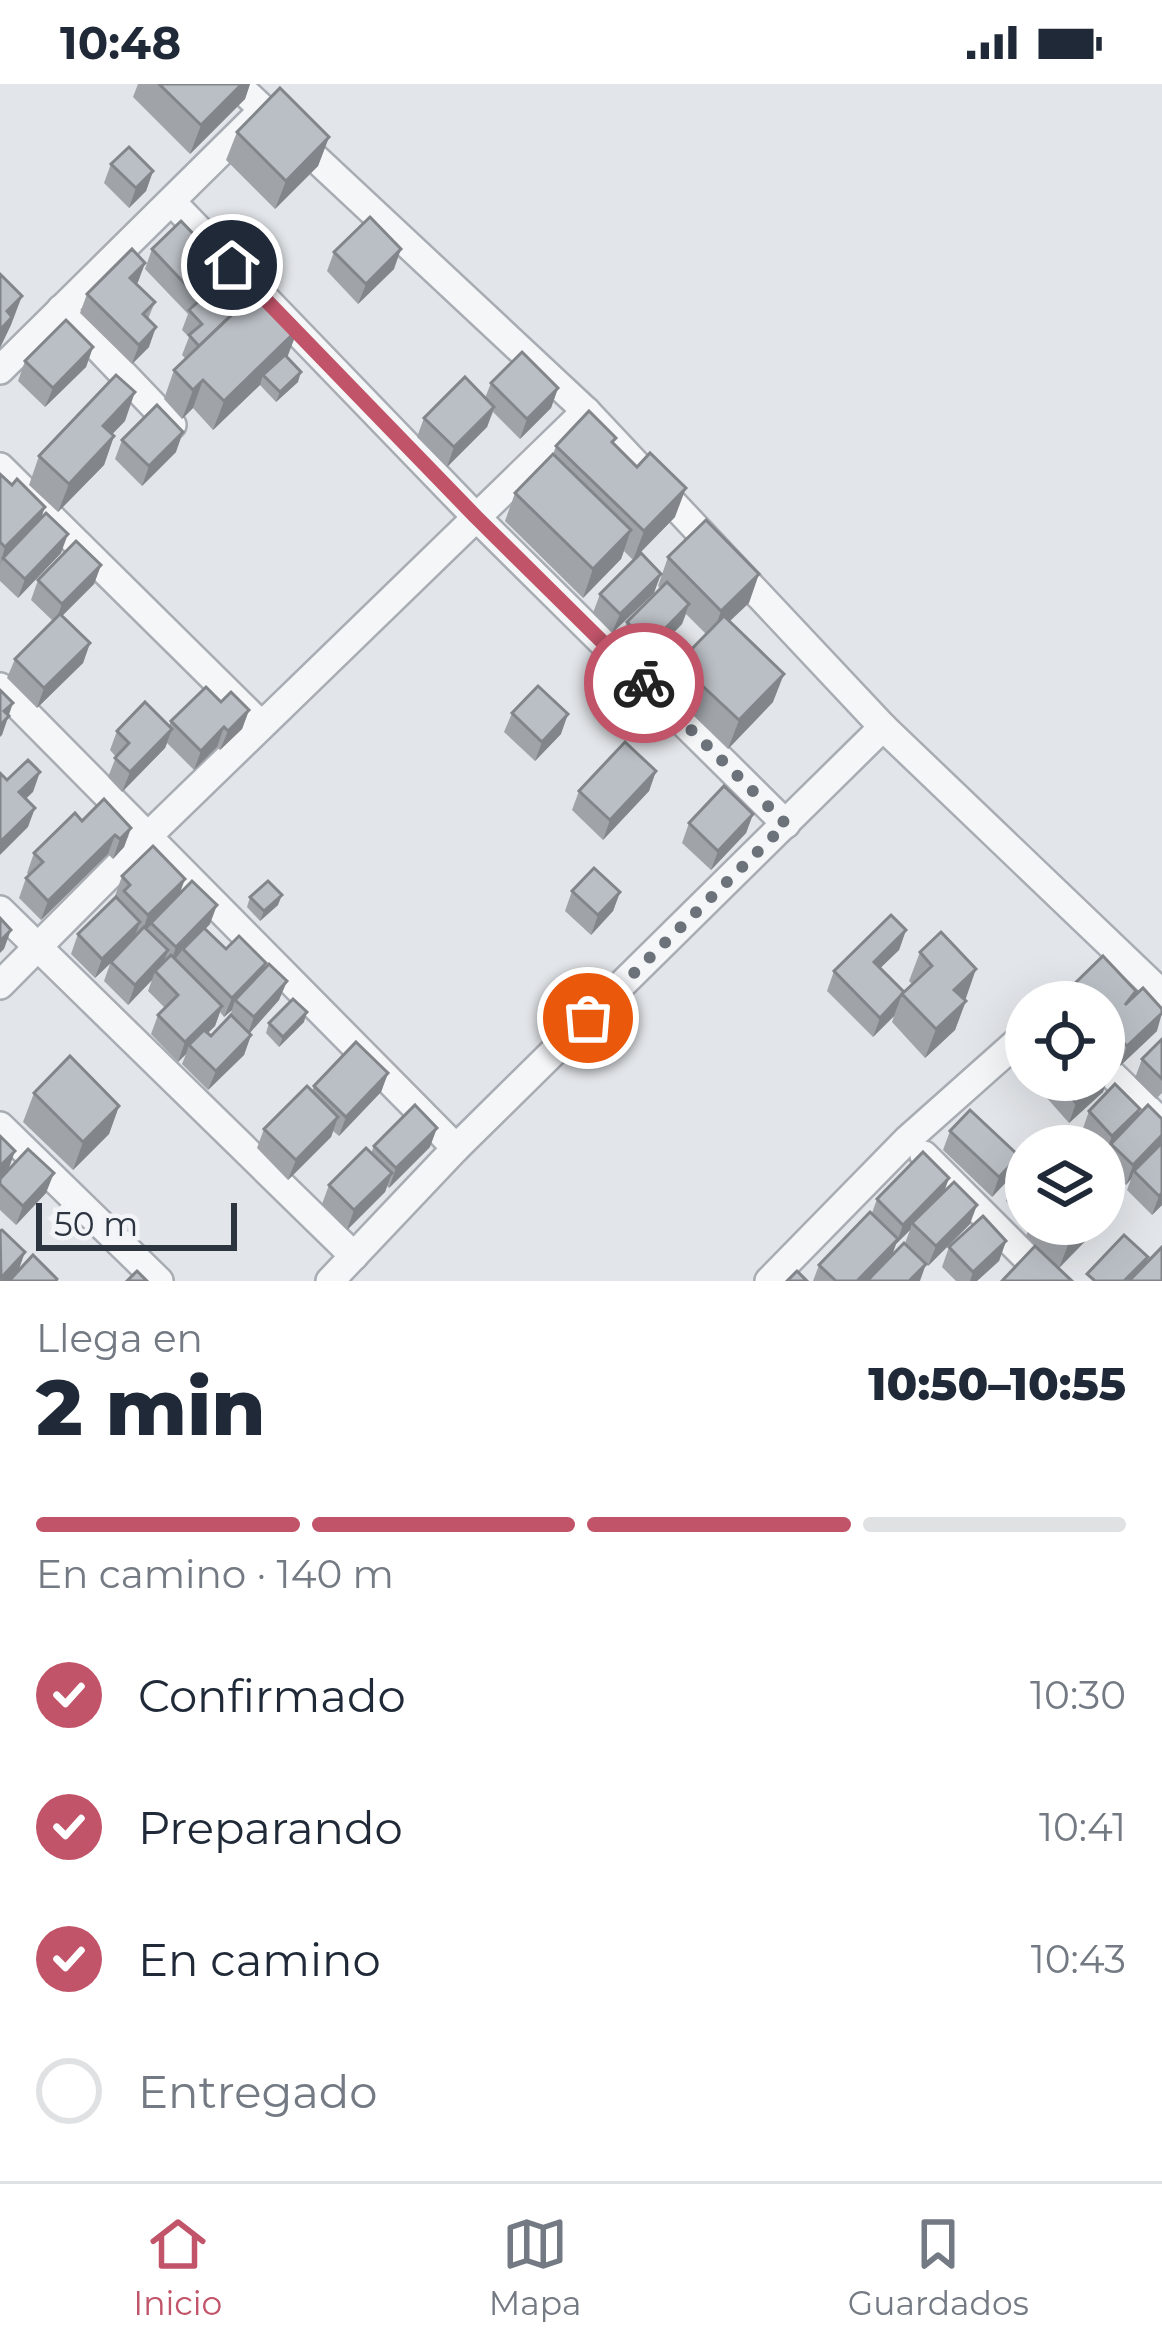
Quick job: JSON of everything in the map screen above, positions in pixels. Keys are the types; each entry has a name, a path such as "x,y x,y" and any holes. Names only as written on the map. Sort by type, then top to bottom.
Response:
{"street":[{"path":"236,84 586,411 1106,956 1162,994"},
{"path":"0,370 264,109"},
{"path":"172,202 476,517 786,824"},
{"path":"61,309 172,424"},
{"path":"0,986 586,411"},
{"path":"0,466 261,725"},
{"path":"0,686 456,1148"},
{"path":"330,1281 456,1148 884,727"},
{"path":"0,910 354,1256"},
{"path":"780,1278 908,1139 1005,1053"},
{"path":"1125,1087 1162,1123"},
{"path":"0,1126 159,1281"},
{"path":"908,1139 1050,1281"}],"building":[{"path":"159,84 242,84 201,125"},
{"path":"280,88 329,137 286,181 237,132"},
{"path":"129,147 153,171 136,188 111,164"},
{"path":"370,217 401,249 366,284 334,252"},
{"path":"181,221 252,295 199,346 189,335 202,324 189,310 200,300 152,249"},
{"path":"132,249 145,263 130,278 155,302 143,314 156,327 139,345 87,294"},
{"path":"0,274 22,296 7,311 12,317 0,330"},
{"path":"259,289 298,329 224,401 203,380 193,390 174,370"},
{"path":"66,320 93,347 53,388 25,361"},
{"path":"522,352 558,388 527,419 491,383"},
{"path":"285,355 301,372 280,392 263,375"},
{"path":"116,375 135,392 103,426 114,436 69,484 39,456"},
{"path":"465,377 494,407 454,447 424,418"},
{"path":"157,405 183,432 149,466 122,440"},
{"path":"589,411 637,467 650,453 686,488 644,531 556,446"},
{"path":"553,454 631,530 593,569 515,493"},
{"path":"0,474 12,485 17,479 45,507 5,547 0,542"},
{"path":"46,513 68,534 25,579 3,558"},
{"path":"706,520 759,574 721,611 668,557"},
{"path":"76,541 101,565 62,604 38,580"},
{"path":"641,553 661,574 620,614 600,594"},
{"path":"667,582 689,604 650,644 627,622"},
{"path":"60,614 90,643 44,688 15,659"},
{"path":"724,616 784,674 739,720 678,663"},
{"path":"538,686 568,714 542,742 512,713"},
{"path":"206,687 221,702 231,692 249,710 201,751 171,721"},
{"path":"0,690 13,703 4,711 9,716 0,725"},
{"path":"145,702 172,729 130,772 115,758 129,743 117,731"},
{"path":"625,742 656,771 610,820 579,791"},
{"path":"28,760 40,772 19,792 35,808 0,842 0,773 7,780"},
{"path":"724,786 753,814 718,851 689,823"},
{"path":"104,799 131,828 120,839 115,835 48,901 26,878 43,862 34,853 75,813 82,821"},
{"path":"153,846 185,879 148,915 124,891 130,885 122,876"},
{"path":"594,868 620,892 598,915 572,891"},
{"path":"192,881 217,905 176,947 151,923"},
{"path":"268,881 282,895 264,911 250,897"},
{"path":"116,897 140,922 102,959 78,934"},
{"path":"891,915 906,930 874,962 904,992 880,1018 834,971"},
{"path":"0,918 11,930 0,941"},
{"path":"144,927 168,950 135,985 111,962"},
{"path":"204,928 226,949 239,936 266,963 232,998 183,949"},
{"path":"941,932 976,969 954,990 966,1001 936,1029 902,994 932,966 920,952"},
{"path":"171,955 222,1006 185,1042 158,1015 178,995 155,971"},
{"path":"1103,956 1136,991 1125,1005 1125,981 1077,981"},
{"path":"269,964 287,981 254,1017 235,1000"},
{"path":"1143,988 1162,1013 1127,1046 1125,1005"},
{"path":"293,999 307,1012 283,1037 269,1023"},
{"path":"231,1015 251,1035 216,1071 189,1045 204,1030 211,1036"},
{"path":"1162,1039 1162,1079 1142,1059"},
{"path":"356,1042 388,1073 346,1117 314,1086"},
{"path":"70,1056 119,1106 83,1142 34,1093"},
{"path":"307,1086 338,1117 296,1160 264,1129"},
{"path":"1125,1094 1140,1109 1123,1125 1102,1125 1089,1111 1099,1101 1125,1101"},
{"path":"415,1105 437,1128 396,1168 374,1146"},
{"path":"1148,1105 1162,1119 1162,1135 1133,1165 1125,1157 1125,1129"},
{"path":"970,1110 1005,1143 1005,1171 999,1177 950,1131"},
{"path":"0,1136 15,1151 0,1166"},
{"path":"1162,1143 1162,1193 1159,1196 1134,1171"},
{"path":"366,1148 392,1173 354,1210 329,1185"},
{"path":"28,1149 54,1173 23,1206 0,1179"},
{"path":"923,1152 949,1178 903,1225 877,1199"},
{"path":"954,1182 977,1205 936,1246 912,1223"},
{"path":"870,1212 898,1239 857,1281 836,1281 819,1265"},
{"path":"983,1216 1005,1240 973,1272 949,1247"},
{"path":"0,1231 25,1252 1,1278"},
{"path":"1125,1236 1148,1257 1124,1281 1095,1281 1087,1274 1115,1245 1125,1245"},
{"path":"904,1243 926,1264 909,1281 867,1281"},
{"path":"1035,1246 1072,1281 1002,1281"},
{"path":"1162,1247 1162,1281 1129,1281"},
{"path":"33,1255 56,1281 9,1281"},
{"path":"137,1271 147,1281 127,1281"},
{"path":"797,1271 807,1281 787,1281"}],"way so far":[{"path":"588,1018 786,824 644,683"}],"route":[{"path":"232,265 644,683"}]}
